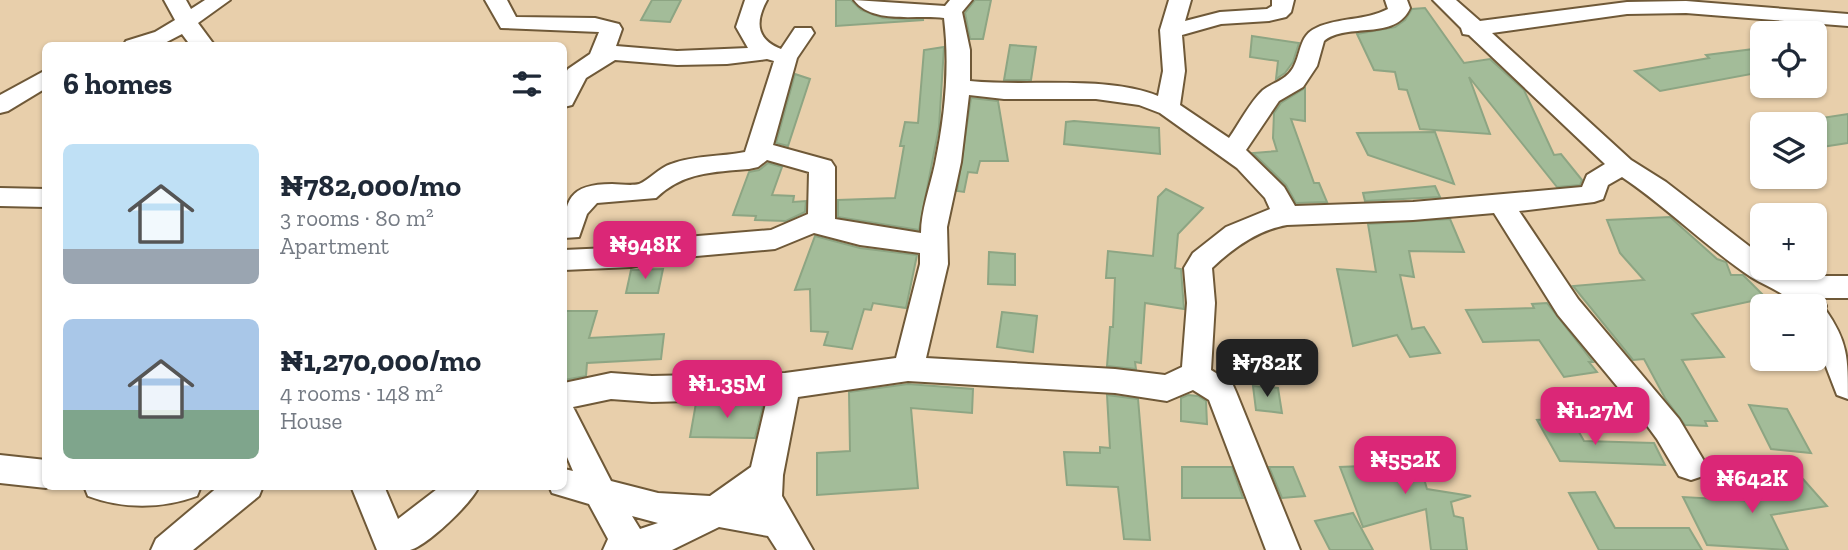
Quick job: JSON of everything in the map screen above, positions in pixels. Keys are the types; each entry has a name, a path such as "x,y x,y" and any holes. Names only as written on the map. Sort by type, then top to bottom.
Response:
{"street":[{"path":"175,0 186,23 201,42"},
{"path":"147,42 163,37 219,0"},
{"path":"496,0 500,12 509,23 595,25 611,29 600,58"},
{"path":"757,0 747,17 749,36 753,45 777,55"},
{"path":"865,0 874,6 899,12 956,6 954,16 959,50 958,87 933,245 936,249 934,264 908,369"},
{"path":"1168,108 1174,71 1171,31 1180,0"},
{"path":"1171,31 1220,18 1269,15 1279,12 1283,7 1283,0"},
{"path":"1233,152 1272,96 1295,82 1306,66 1314,39 1321,33 1346,25 1377,23 1397,13 1399,8 1396,0"},
{"path":"1444,0 1471,29 1622,166 1657,188 1762,271 1799,294"},
{"path":"1471,29 1587,6 1683,4 1845,17"},
{"path":"567,94 576,74 613,53 677,58 777,55 803,33"},
{"path":"569,230 573,211 580,200 590,194 647,192 656,180 688,166 749,162 755,157 759,149 777,55"},
{"path":"0,106 42,80"},
{"path":"958,87 1004,92 1096,92 1143,98 1168,108 1233,152 1275,193 1287,216"},
{"path":"759,149 822,167 824,196 819,220 822,226 850,233 933,245"},
{"path":"1195,375 1199,358 1201,303 1198,268 1203,260 1236,233 1268,219 1287,216 1502,205 1585,196 1594,193 1596,181 1622,166"},
{"path":"0,197 42,198"},
{"path":"1502,205 1568,307 1637,388 1668,429 1691,466"},
{"path":"567,260 631,257 674,247 775,239 819,220"},
{"path":"1817,294 1848,287"},
{"path":"1827,332 1845,368"},
{"path":"567,395 611,386 652,389 785,386 908,369 1115,381 1167,388 1195,375"},
{"path":"1195,375 1222,392 1283,550"},
{"path":"785,386 766,475 765,499 788,536"},
{"path":"567,424 628,549 667,538 719,512 766,475"},
{"path":"0,469 42,474"},
{"path":"567,484 658,508 719,512 788,536"},
{"path":"116,490 144,490"},
{"path":"168,550 241,490"},
{"path":"369,490 393,547 444,506 459,490"}],"building":[{"path":"652,0 681,0 670,22 641,20"},
{"path":"836,0 851,0 861,10 883,18 924,20 836,26"},
{"path":"975,0 991,0 983,39 970,39 965,13"},
{"path":"1425,8 1464,63 1490,59 1524,90 1554,155 1561,154 1582,180 1580,185 1557,187 1469,77 1490,134 1420,129 1407,90 1399,89 1395,72 1374,70 1357,34 1395,27 1405,20 1412,9"},
{"path":"1252,36 1299,43 1293,62 1285,73 1276,79 1278,61 1250,57"},
{"path":"1010,45 1036,47 1031,80 1004,80"},
{"path":"944,47 939,127 919,230 838,217 838,200 895,198 904,146 900,146 905,122 918,123 924,50"},
{"path":"1750,50 1750,74 1660,91 1635,71 1709,58 1706,55"},
{"path":"795,74 810,79 788,146 776,143"},
{"path":"1305,88 1305,121 1291,119 1314,183 1319,183 1327,202 1296,203 1286,185 1253,153 1277,151 1273,138 1274,113 1281,103"},
{"path":"971,98 998,101 1008,161 980,161 977,173 968,172 964,192 957,191"},
{"path":"1848,114 1848,143 1827,146 1827,117"},
{"path":"1066,122 1159,128 1160,154 1064,144"},
{"path":"1435,132 1454,184 1368,155 1357,133"},
{"path":"768,163 782,167 772,195 794,196 793,202 806,201 805,212 786,221 755,220 756,216 733,215 749,172 759,170"},
{"path":"1435,186 1440,197 1365,201 1363,193"},
{"path":"1166,189 1203,208 1178,234 1175,268 1181,269 1184,309 1145,303 1141,363 1135,362 1136,369 1107,366 1110,327 1113,327 1115,278 1106,278 1108,251 1153,256 1158,197"},
{"path":"1670,217 1717,259 1726,262 1731,275 1743,275 1762,294 1750,294 1750,301 1692,314 1724,357 1682,360 1717,421 1705,421 1707,426 1685,425 1665,398 1644,359 1633,360 1573,286 1644,280 1620,253 1607,220"},
{"path":"1450,219 1464,252 1409,251 1414,277 1400,275 1412,329 1424,327 1440,353 1410,357 1397,335 1353,346 1337,269 1376,272 1368,224"},
{"path":"815,236 860,248 917,255 906,308 873,303 871,310 864,309 852,349 824,345 828,332 811,331 810,289 795,290"},
{"path":"989,252 1015,254 1015,285 988,284"},
{"path":"663,269 658,293 626,293 631,270"},
{"path":"1547,303 1593,362 1589,362 1597,372 1564,377 1539,340 1483,342 1466,310 1534,308 1532,304"},
{"path":"567,311 597,311 589,338 664,334 661,359 587,363 586,376 567,379"},
{"path":"1002,312 1037,316 1033,352 997,347"},
{"path":"1257,348 1289,349 1298,381 1264,380"},
{"path":"908,384 973,389 972,413 911,408 918,488 817,495 817,453 850,451 849,392"},
{"path":"1253,386 1278,388 1282,413 1256,410"},
{"path":"1107,395 1138,399 1150,540 1124,539 1118,487 1067,485 1064,452 1100,453 1100,447 1110,448"},
{"path":"1188,395 1198,396 1206,401 1207,424 1181,421 1181,398"},
{"path":"764,402 755,438 690,437 696,403"},
{"path":"1749,405 1787,409 1811,453 1771,449"},
{"path":"1571,418 1584,441 1654,443 1665,465 1560,461 1537,420"},
{"path":"1381,439 1413,441 1427,489 1471,496 1451,502 1454,516 1463,518 1467,550 1431,550 1426,509 1363,527 1340,467 1388,465"},
{"path":"1182,467 1232,467 1243,498 1182,498"},
{"path":"1269,467 1293,467 1305,496 1282,498"},
{"path":"1803,479 1827,506 1771,515 1788,550 1707,545 1683,497 1756,501 1746,488"},
{"path":"1595,492 1615,528 1689,528 1702,550 1599,550 1569,493"},
{"path":"1353,513 1373,550 1330,550 1315,521"}]}
